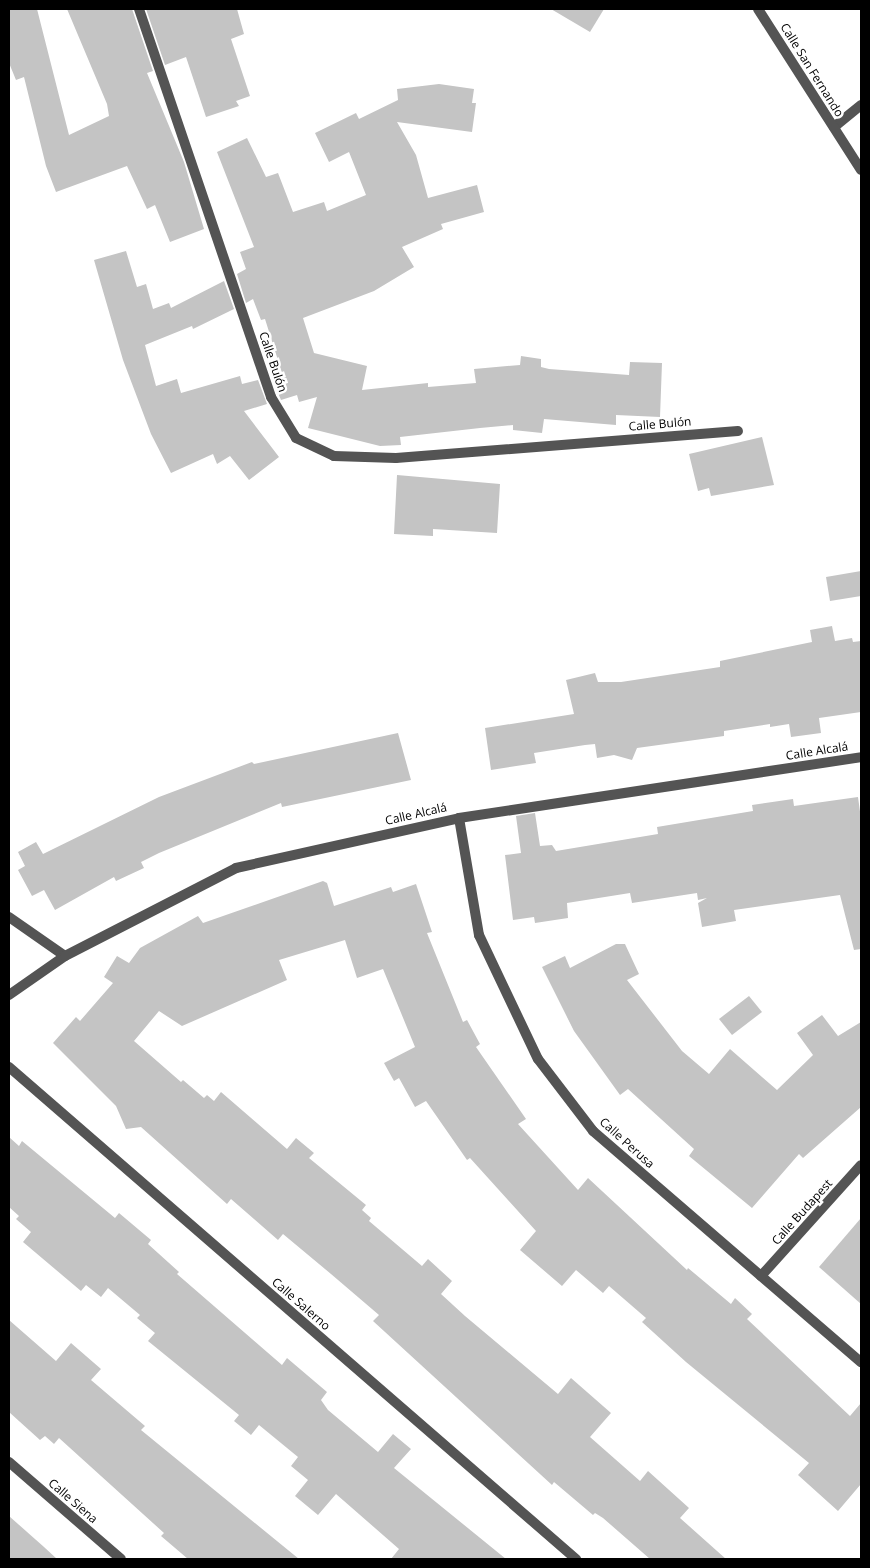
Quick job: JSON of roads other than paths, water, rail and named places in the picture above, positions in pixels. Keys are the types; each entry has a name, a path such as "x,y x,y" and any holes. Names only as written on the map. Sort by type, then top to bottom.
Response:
{"street":[{"name":"Calle Bulón","path":"140,9 271,397 296,438 334,456 396,458 738,431"},
{"name":"Calle San Fernando","path":"758,9 860,165"},
{"path":"834,127 861,105"},
{"name":"Calle Alcalá","path":"9,995 65,956 236,868 459,818 861,757"},
{"name":"Calle Perusa","path":"459,818 479,935 538,1059 593,1131 861,1362"},
{"path":"9,917 65,956"},
{"name":"Calle Salerno","path":"9,1067 576,1559"},
{"name":"Calle Budapest","path":"761,1276 861,1165"},
{"name":"Calle Siena","path":"9,1462 121,1559"}]}
